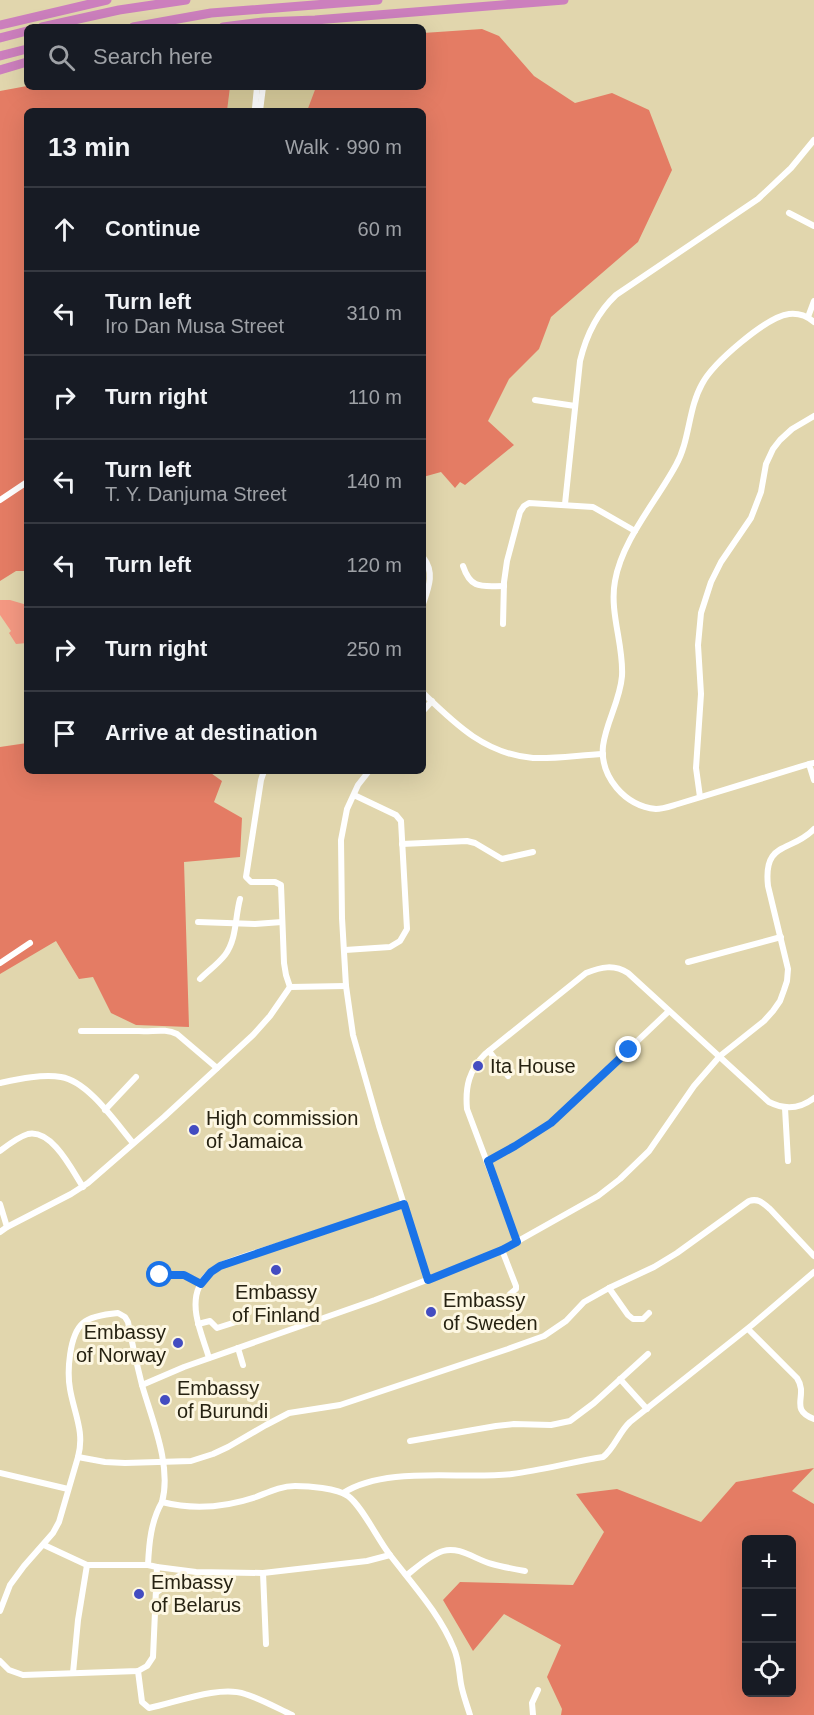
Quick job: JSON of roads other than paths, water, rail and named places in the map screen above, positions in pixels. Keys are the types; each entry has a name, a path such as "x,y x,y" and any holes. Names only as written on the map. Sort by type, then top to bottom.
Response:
{"highway":[{"path":"0,25 107,0"},
{"path":"119,10 138,0"},
{"path":"56,24 119,10 186,0"},
{"path":"150,24 211,13 378,0"},
{"path":"273,24 564,0"},
{"path":"0,38 24,32"},
{"path":"0,56 24,50"},
{"path":"0,70 24,63"}],"street":[{"path":"255,108 256,90"},
{"path":"259,108 262,90"},
{"path":"565,504 582,353 594,323 604,307 616,294 758,199 785,174 814,140"},
{"path":"789,213 814,226"},
{"path":"808,317 814,301"},
{"path":"814,322 808,317 795,314 788,314 766,322 722,359 707,375 695,398 683,450 635,531 622,558 615,582 615,611 622,678 616,705 604,738 603,754 613,784 622,795 636,803 657,809 812,763 814,780"},
{"path":"535,400 575,406"},
{"path":"700,797 696,768 701,694 698,645 701,613 711,582 721,562 751,518 761,492 766,464 773,449 792,429 814,416"},
{"path":"0,500 24,484"},
{"path":"503,624 507,561 522,508 529,503 595,508 635,531"},
{"path":"426,561 431,576 426,594"},
{"path":"463,566 467,576 475,585 504,586"},
{"path":"426,696 479,742 499,751 536,758 603,754"},
{"path":"426,708 432,701"},
{"path":"263,774 246,877 251,882 275,882 281,885 284,963 290,987"},
{"path":"367,774 358,785 348,809 341,840 346,986 353,1035 428,1280"},
{"path":"345,950 390,947 403,937 407,929 401,821 399,817 354,795"},
{"path":"142,1385 209,1358 428,1280 502,1250 598,1196 619,1180 654,1144 694,1086 720,1056 764,1022 780,1001 788,974 787,960 768,886 768,866 775,852 814,830"},
{"path":"402,843 467,841 475,843 502,859 533,852"},
{"path":"200,979 225,955 230,946 240,899"},
{"path":"198,922 282,922"},
{"path":"688,962 781,937"},
{"path":"0,963 30,943"},
{"path":"517,1242 467,1109 466,1090 477,1062 586,973 608,966 622,969 769,1102 785,1108 800,1106 814,1098"},
{"path":"290,987 346,986"},
{"path":"0,1232 83,1187 253,1035 270,1016 290,987"},
{"path":"488,1161 551,1123 669,1011"},
{"path":"81,1030 171,1031 217,1068"},
{"path":"489,1051 508,1076"},
{"path":"0,1083 51,1076 63,1077 78,1083 87,1090 134,1143"},
{"path":"105,1110 136,1077"},
{"path":"785,1108 788,1161"},
{"path":"0,1151 20,1137 39,1134 57,1148 83,1187"},
{"path":"78,1457 125,1463 191,1461 228,1447 289,1413 340,1405 508,1350 543,1336 560,1325 584,1302 654,1267 741,1206 754,1200 770,1209 814,1256"},
{"path":"0,1204 7,1227"},
{"path":"209,1358 198,1324 196,1297 201,1284 211,1272 220,1266 404,1204"},
{"path":"502,1250 516,1286 510,1294"},
{"path":"343,1493 376,1480 408,1475 513,1474 603,1457 624,1428 748,1329 814,1272"},
{"path":"160,1275 184,1275 201,1284"},
{"path":"609,1288 633,1319 643,1318 649,1313"},
{"path":"0,1611 10,1585 53,1533 81,1447 81,1431 69,1389 69,1367 75,1334 81,1324 86,1321 114,1313 118,1313 128,1322 163,1462 165,1484 162,1502 153,1521 147,1565"},
{"path":"198,1324 210,1322 217,1328 239,1321"},
{"path":"748,1329 797,1378 801,1387 799,1407 807,1416 814,1419"},
{"path":"238,1348 243,1365"},
{"path":"410,1441 496,1426 551,1425 570,1421 594,1403 648,1354"},
{"path":"620,1379 647,1409"},
{"path":"0,1473 68,1489"},
{"path":"162,1502 182,1506 219,1506 295,1486 343,1493 356,1504 390,1555 442,1625 453,1646 470,1715"},
{"path":"44,1545 87,1565 147,1565 196,1572 263,1573 367,1561 390,1555"},
{"path":"406,1575 437,1554 453,1550 493,1565 525,1571"},
{"path":"73,1673 78,1620 87,1565"},
{"path":"0,1660 9,1670 22,1675 138,1671 147,1666 153,1657 157,1567"},
{"path":"263,1573 266,1644"},
{"path":"157,1592 179,1576 186,1577"},
{"path":"138,1671 142,1702 149,1708 214,1693 229,1692 243,1693 292,1715"},
{"path":"533,1715 532,1703 538,1690"}],"place":[{"name":"Ita House","path":"478,1066"},
{"name":"High commission of Jamaica","path":"194,1130"},
{"name":"Embassy of Finland","path":"276,1270"},
{"name":"Embassy of Sweden","path":"431,1312"},
{"name":"Embassy of Norway","path":"178,1343"},
{"name":"Embassy of Burundi","path":"165,1400"},
{"name":"Embassy of Belarus","path":"139,1594"}]}
